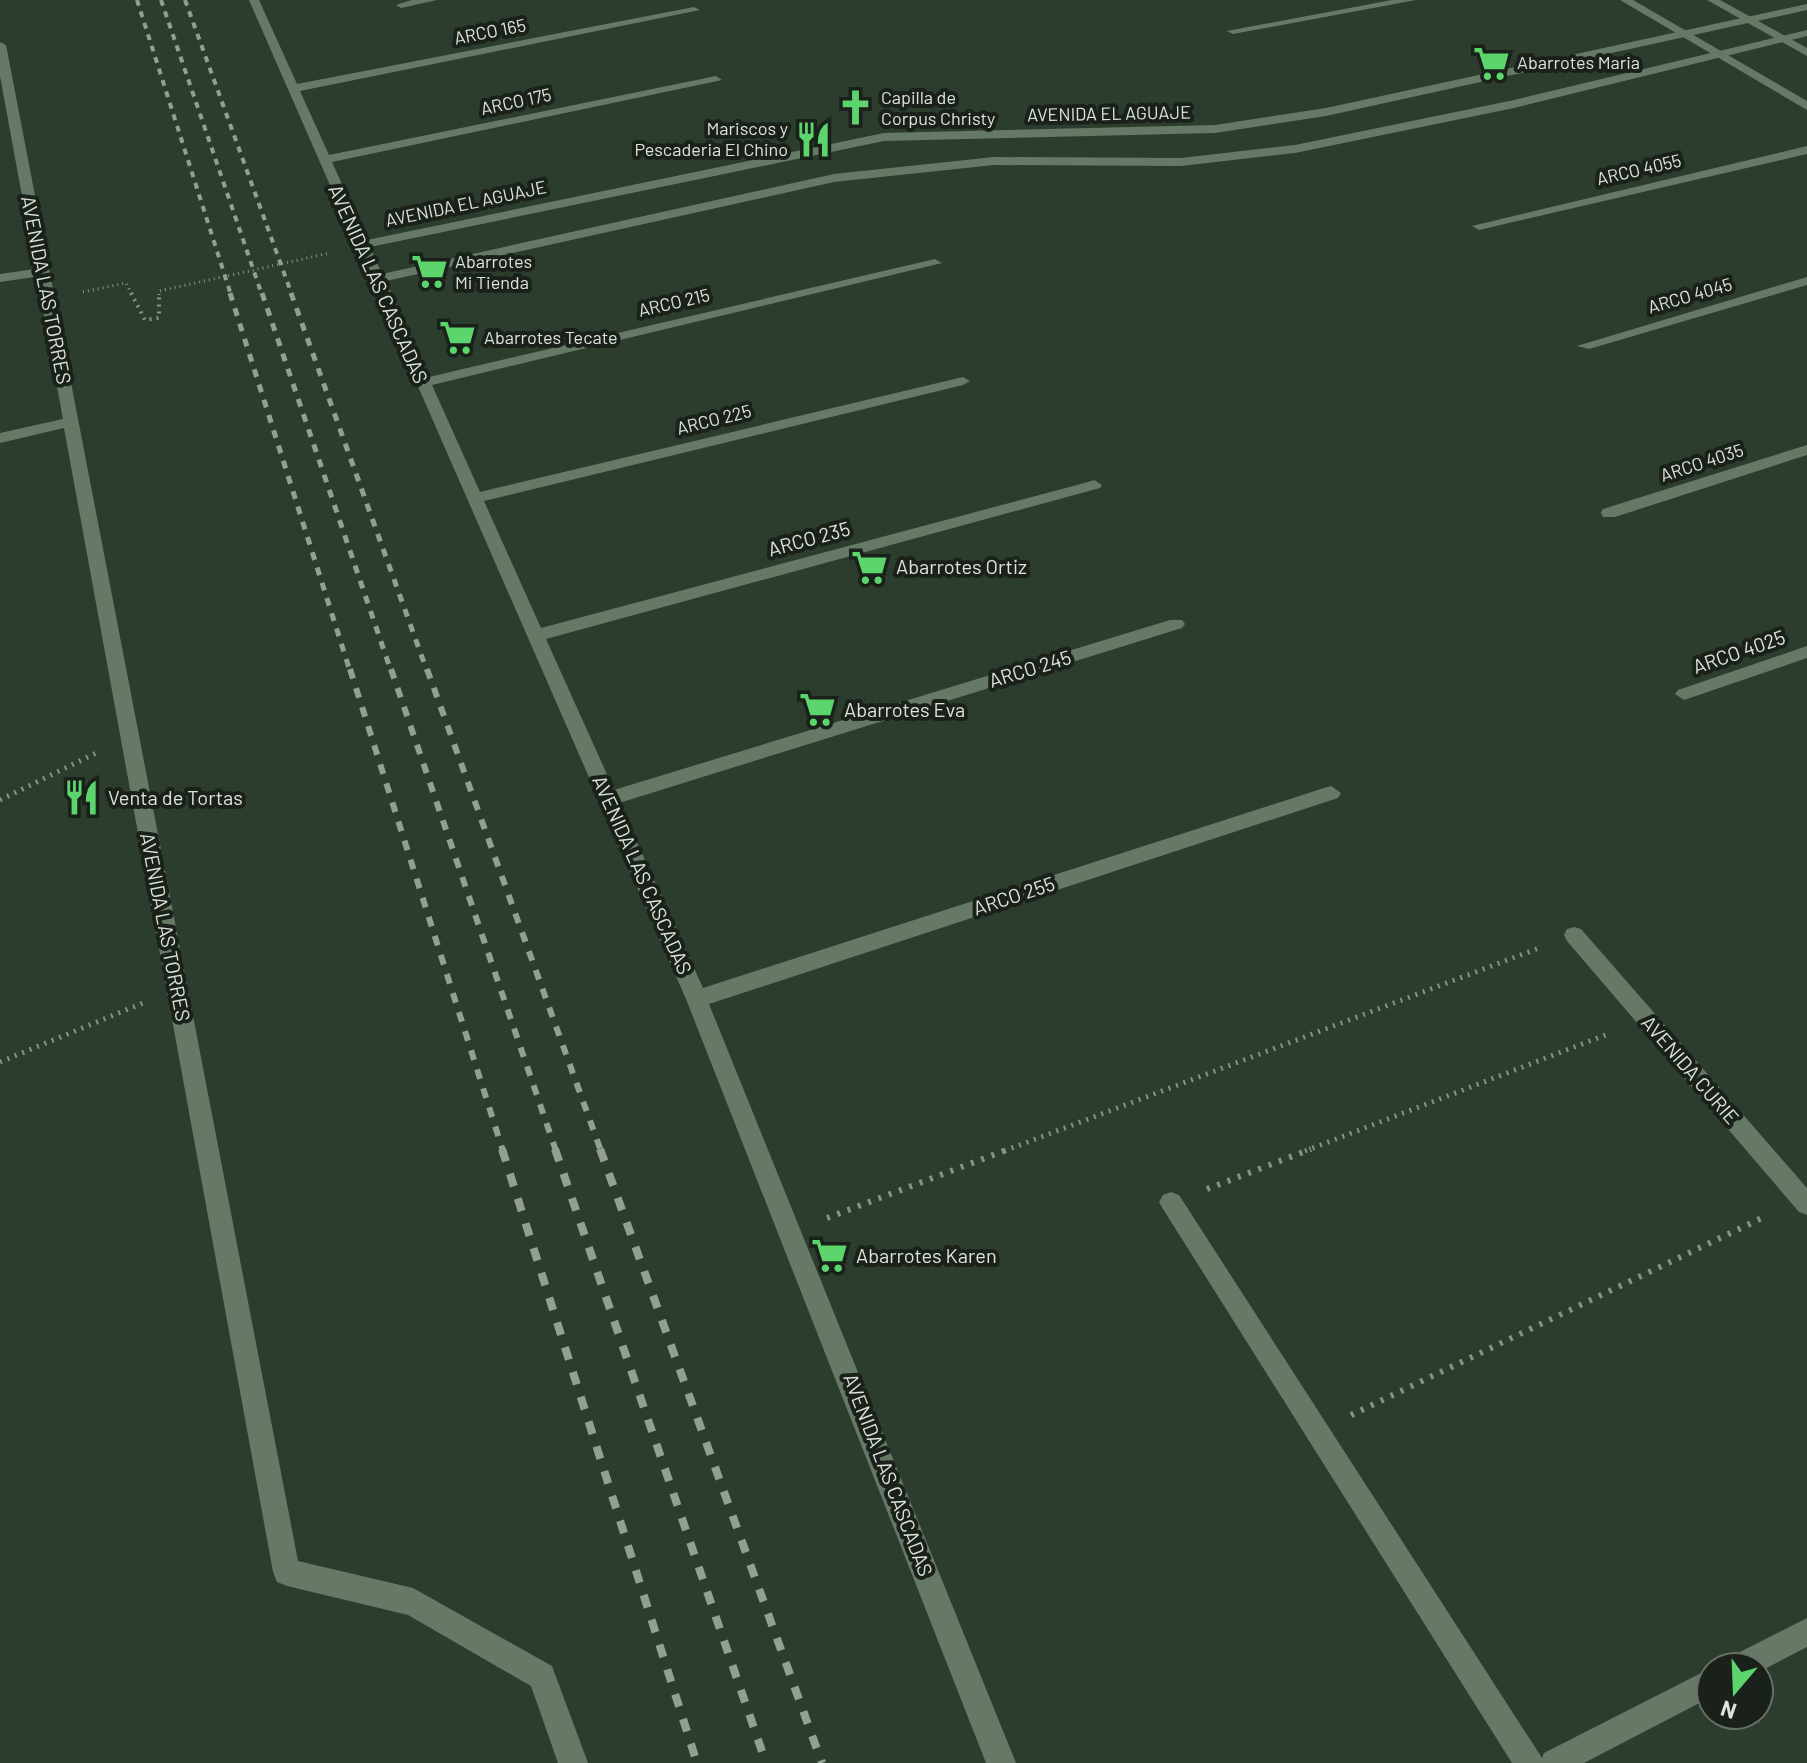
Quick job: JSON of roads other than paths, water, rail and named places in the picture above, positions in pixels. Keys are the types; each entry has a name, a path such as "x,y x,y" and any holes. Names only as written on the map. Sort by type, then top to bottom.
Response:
{"street":[{"name":"AVENIDA LAS CASCADAS","path":"254,0 697,999 792,1231 1001,1763"},
{"path":"410,22 400,2 432,0"},
{"path":"1233,31 1411,0"},
{"path":"1625,0 1807,106"},
{"path":"1712,0 1807,53"},
{"name":"AVENIDA EL AGUAJE","path":"361,245 884,137 1215,129 1326,112 1807,7"},
{"name":"ARCO 165","path":"292,89 694,10"},
{"path":"377,279 834,178 994,161 1181,162 1295,149 1514,104 1807,33"},
{"name":"AVENIDA LAS TORRES","path":"1,57 287,1572 413,1602 542,1676 573,1763"},
{"name":"ARCO 175","path":"323,160 716,80"},
{"name":"ARCO 4055","path":"1479,226 1807,150"},
{"name":"ARCO 215","path":"422,383 935,263"},
{"path":"0,278 43,272"},
{"name":"ARCO 4045","path":"1584,346 1807,281"},
{"name":"ARCO 225","path":"474,498 963,381"},
{"path":"0,438 72,422"},
{"name":"ARCO 4035","path":"1609,513 1807,450"},
{"name":"ARCO 235","path":"535,636 1094,485"},
{"name":"ARCO 245","path":"608,799 1176,624"},
{"name":"ARCO 4025","path":"1684,694 1807,652"},
{"name":"ARCO 255","path":"697,999 1331,793"},
{"name":"AVENIDA CURIE","path":"1574,935 1804,1202"},
{"path":"1171,1202 1529,1763"},
{"path":"1771,1651 1807,1632"},
{"path":"1554,1763 1695,1690"}],"railway":[{"path":"137,0 231,295"},
{"path":"161,0 262,295"},
{"path":"185,0 292,295"},
{"path":"230,293 350,671"},
{"path":"262,293 391,671"},
{"path":"291,293 427,671"},
{"path":"350,669 503,1151"},
{"path":"391,669 556,1151"},
{"path":"427,669 601,1151"},
{"path":"502,1149 697,1763"},
{"path":"555,1149 766,1763"},
{"path":"600,1149 822,1763"}],"place":[{"name":"Abarrotes Maria","path":"1491,63"},
{"name":"Capilla de Corpus Christy","path":"855,108"},
{"name":"Mariscos y Pescaderia El Chino","path":"814,139"},
{"name":"Abarrotes Mi Tienda","path":"429,272"},
{"name":"Abarrotes Tecate","path":"458,338"},
{"name":"Abarrotes Ortiz","path":"870,567"},
{"name":"Abarrotes Eva","path":"818,710"},
{"name":"Venta de Tortas","path":"82,798"},
{"name":"Abarrotes Karen","path":"830,1256"}]}
